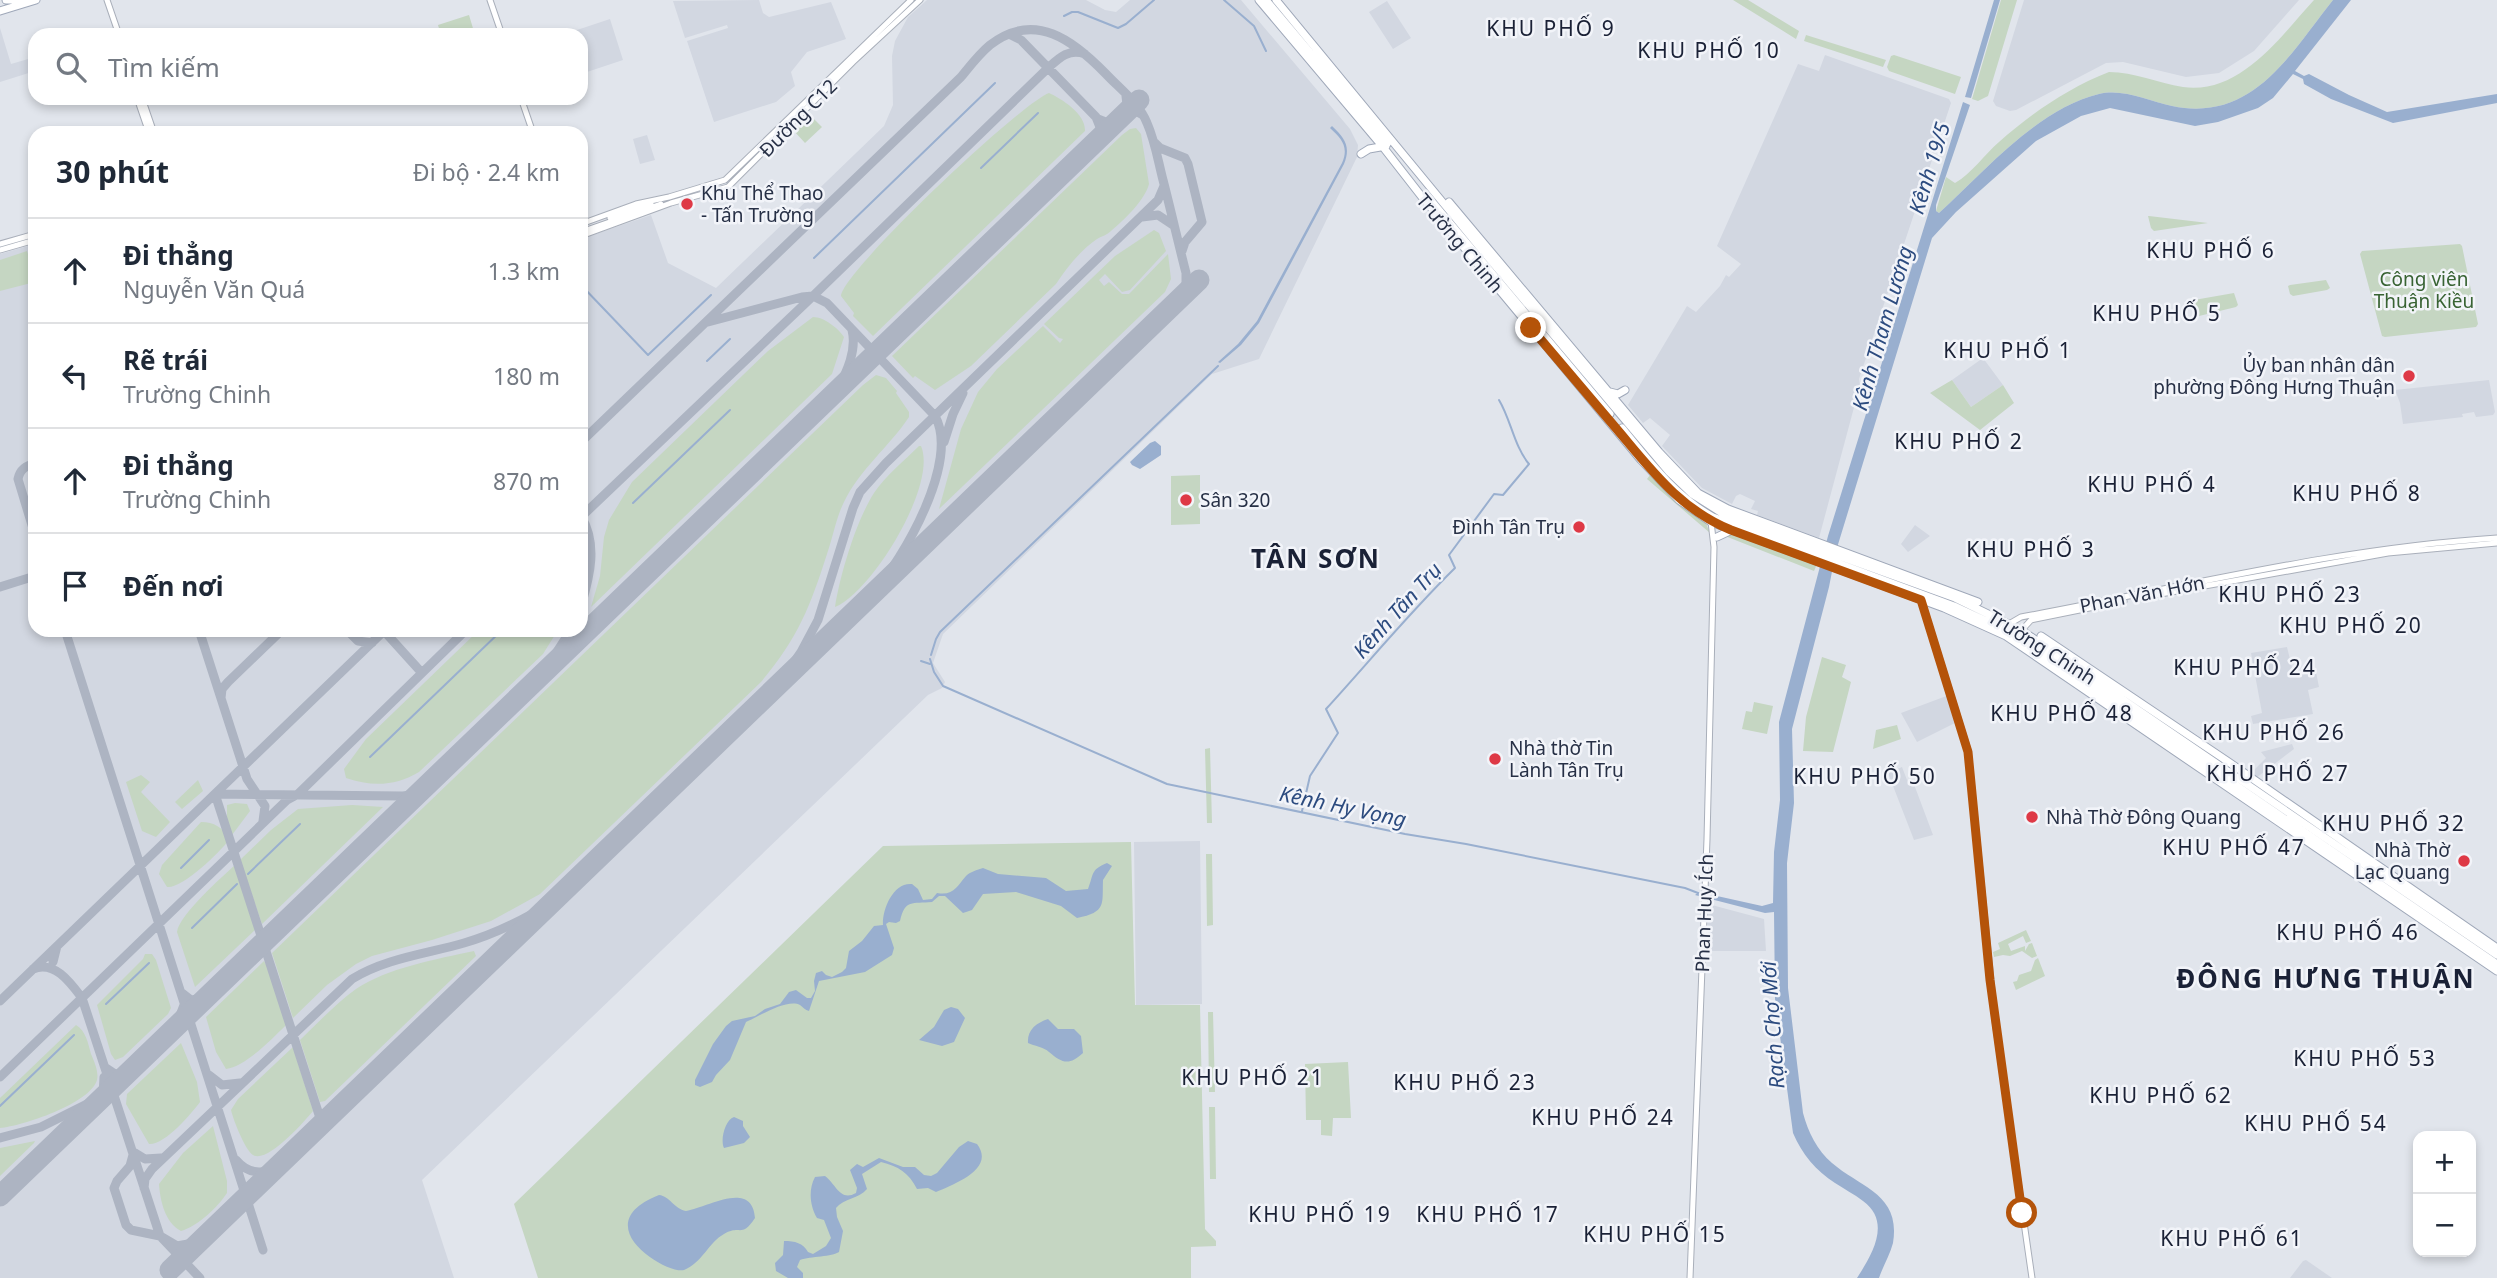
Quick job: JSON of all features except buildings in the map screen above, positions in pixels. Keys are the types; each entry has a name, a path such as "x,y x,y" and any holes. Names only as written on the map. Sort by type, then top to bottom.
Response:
{"main road":[{"path":"0,3 36,0"},
{"path":"107,0 117,28"},
{"path":"490,0 500,28"},
{"name":"Đường C12","path":"588,228 725,180 824,81 911,0"},
{"name":"Đường C12","path":"588,227 636,204 670,200 732,184 853,62 920,0"},
{"name":"Trường Chinh","path":"1258,0 1378,129"},
{"name":"Trường Chinh","path":"1266,0 1378,129 1612,410 1666,480 1691,503 1814,551"},
{"name":"Trường Chinh","path":"1278,0 1378,129 1386,146 1422,197 1598,387 1612,410 1715,514 1742,528 1814,551"},
{"path":"0,11 8,3 20,1"},
{"path":"141,105 149,126"},
{"path":"523,105 531,126"},
{"path":"1361,154 1369,149 1386,146"},
{"path":"588,228 670,200"},
{"path":"0,244 28,236"},
{"path":"0,250 28,242"},
{"name":"Trường Chinh","path":"1552,338 1609,392 1612,410"},
{"path":"1598,387 1618,394 1625,390"},
{"path":"1714,547 1715,514"},
{"path":"1714,547 1724,518"},
{"name":"Trường Chinh","path":"1724,518 1731,530 1782,539"},
{"path":"1717,537 1742,528"},
{"name":"Phan Văn Hớn","path":"2019,633 2031,620 2110,602 2360,558 2497,540"},
{"name":"Phan Huy Ích","path":"1690,1278 1705,888 1714,547"},
{"path":"1814,551 1846,562"},
{"path":"1814,551 1846,562"},
{"name":"Trường Chinh","path":"1846,562 1934,604 2008,627"},
{"name":"Trường Chinh","path":"1846,562 1983,607 2008,627 2430,913 2497,955"},
{"path":"1920,596 1968,752 1995,1021 2032,1278"},
{"name":"Trường Chinh","path":"1920,596 2008,627 2230,763 2497,964"},
{"name":"Phan Văn Hớn","path":"2008,627 2110,602"},
{"path":"1925,613 1934,604"},
{"name":"Trường Chinh","path":"2430,913 2497,948"},
{"name":"Trường Chinh","path":"2430,913 2497,971"}],"shaded area":[{"path":"759,0 763,13 769,17 831,2 846,39 807,52 791,72 795,86 776,102 714,122 687,41 728,28 727,25 685,38 673,1"},
{"path":"927,0 1086,0 1105,10 1116,12 1130,0 1241,0 1350,129 1358,145 1357,157 1259,359 1212,374 943,634 933,663 945,682 942,688 928,695 422,1180 454,1278 0,1278 0,254 28,246 28,637 588,637 588,237 651,215 668,263 716,288 884,126 893,105 892,56 895,41 908,17"},
{"path":"2024,0 2299,0 2254,51 2219,73 2186,77 2123,62 2106,63 2010,111 1996,106 1993,101"},
{"path":"1387,1 1411,38 1393,49 1369,12"},
{"path":"610,19 623,60 588,72 588,28 583,28"},
{"path":"0,28 11,64 28,59 28,73 0,82"},
{"path":"1825,55 1949,99 1951,103 1859,379 1860,385 1819,538 1757,515 1758,511 1751,509 1755,501 1740,494 1732,504 1702,488 1662,446 1670,435 1650,418 1643,423 1628,405 1687,306 1696,312 1720,286 1726,275 1729,277 1741,264 1717,246 1798,64 1819,71"},
{"path":"647,135 655,160 640,164 633,139"},
{"path":"1983,358 2003,385 1971,407 1952,380"},
{"path":"2489,380 2495,412 2493,415 2476,417 2474,412 2462,414 2463,417 2403,424 2395,390"},
{"path":"1915,525 1930,536 1908,552 1901,544"},
{"path":"2287,647 2294,676 2316,672 2319,687 2308,690 2313,714 2253,724 2251,716 2262,713 2251,653"},
{"path":"1949,695 1957,722 1917,742 1901,713"},
{"path":"2292,744 2294,749 2256,778 2250,774 2266,758 2261,752"},
{"path":"1902,767 1907,780 1912,779 1933,835 1914,840 1888,773"},
{"path":"1200,841 1202,1004 1136,1005 1134,842"},
{"path":"1708,904 1764,919 1766,951 1707,951"},
{"path":"2306,1260 2332,1278 2290,1278"}],"green space":[{"path":"1733,0 1748,0 1799,31 1796,39"},
{"path":"2001,0 2017,0 1988,96 1978,101 1972,99"},
{"path":"2314,0 2333,0 2285,62 2267,80 2247,94 2225,104 2200,109 2172,106 2117,93 2099,94 2076,102 2033,127 1939,213 1936,211 1946,177 1955,183 1961,179 2012,131 2065,94 2109,72 2183,87 2204,87 2223,82 2241,73 2273,46"},
{"path":"469,15 473,28 439,28 438,25"},
{"path":"1806,35 1886,60 1883,67 1804,41"},
{"path":"1894,55 1961,77 1955,94 1889,71 1887,67"},
{"path":"1049,93 1077,113 1082,119 1085,131 873,336 853,316 854,313 841,296 849,281 900,224 971,155"},
{"path":"811,116 822,127 805,143 794,131"},
{"path":"1136,128 1141,134 1149,184 1133,209 1109,232 1085,248 1056,284 971,366 935,390 915,376 913,378 892,356 1122,135"},
{"path":"2148,216 2208,223 2154,231"},
{"path":"1154,230 1159,233 1166,251 1130,290 1122,292 1105,274 1099,280 1104,286 1109,282 1122,294 1129,294 1168,254 1171,279 1165,292 939,509 961,429 978,392 997,369 1043,326 1060,343 1063,339 1044,324 1115,256"},
{"name":"Công viên Thuận Kiều","path":"2460,244 2478,324 2476,327 2382,336 2360,254 2362,251"},
{"path":"27,251 28,284 0,291 0,260"},
{"path":"2326,280 2330,288 2327,290 2293,296 2290,294 2290,285"},
{"path":"2234,293 2238,305 2236,307 2197,315 2194,300"},
{"path":"813,317 830,324 844,337 832,374 591,607 600,576 604,537 609,520 632,482 768,351"},
{"path":"876,375 886,378 897,391 909,417 866,469 844,502 808,606 785,651 761,682 540,894 491,921 372,956 356,964 327,985 293,1018 272,953"},
{"path":"1952,380 1971,407 2003,385 2014,403 1980,430 1930,393"},
{"path":"919,446 924,464 920,486 898,536 866,581 850,598 835,607 850,548 867,505 884,480"},
{"name":"Sân 320","path":"1200,475 1200,524 1171,525 1171,476"},
{"path":"1650,475 1705,521 1710,533 1647,479"},
{"path":"1731,532 1817,564 1814,571 1725,536"},
{"path":"472,637 554,637 543,654 419,772 410,777 384,784 346,778 344,769 366,739"},
{"path":"1822,657 1846,665 1842,677 1851,682 1833,752 1803,751 1806,717"},
{"path":"1754,702 1773,706 1767,734 1742,729 1746,711 1752,712"},
{"path":"1897,725 1901,739 1873,749 1876,730"},
{"path":"1210,748 1212,823 1207,823 1205,749"},
{"path":"141,775 150,782 141,792 170,822 156,837 142,831 126,782"},
{"path":"198,780 203,791 182,809 175,802"},
{"path":"247,804 250,811 232,835 227,819 227,805"},
{"path":"352,805 383,807 262,924 240,860 298,809"},
{"path":"201,822 218,826 229,840 191,876 167,887 159,874 162,865"},
{"path":"1131,842 1135,1005 1200,1005 1205,1229 1216,1241 1216,1246 1191,1247 1191,1278 538,1278 514,1204 883,846"},
{"path":"1206,854 1212,854 1213,925 1207,926"},
{"path":"236,864 256,929 195,987 177,932 193,906"},
{"path":"2026,930 2031,941 2026,943 2023,936 2008,944 2011,951 2025,946 2025,951 2032,943 2037,956 2032,958 2022,951 2010,956 1994,957 1993,952 2000,949 1998,943"},
{"path":"474,951 476,956 325,1101 320,1102 300,1040 341,1001 368,982 413,965"},
{"path":"145,954 152,954 156,960 171,1008 123,1057 115,1060 97,1005"},
{"path":"2038,958 2045,976 2016,990 2013,982 2017,981 2019,975 2031,971"},
{"path":"264,961 286,1025 250,1058 226,1069 216,1052 206,1017"},
{"path":"1208,1012 1213,1012 1215,1092 1209,1092"},
{"path":"76,1025 86,1038 97,1070 97,1080 92,1089 54,1112 0,1128 0,1098"},
{"path":"181,1043 197,1082 200,1102 170,1134 149,1144 126,1104 127,1094"},
{"path":"293,1047 313,1111 276,1148 259,1156 253,1155 243,1141 231,1110 238,1099"},
{"path":"1348,1062 1351,1118 1333,1118 1332,1136 1321,1135 1321,1120 1306,1120 1305,1064"},
{"path":"1209,1107 1215,1107 1216,1179 1210,1179"},
{"path":"213,1126 227,1181 227,1193 207,1216 181,1231 167,1217 159,1184 183,1153"},
{"path":"35,1141 34,1143 0,1176 0,1148"}],"water":[{"path":"1994,0 2000,0 1971,98 1965,97"},
{"path":"2333,0 2351,0 2295,71 2304,76 2309,74 2387,112 2497,94 2497,103 2393,123 2331,99 2304,84 2303,79 2293,74 2273,98 2258,108 2218,122 2195,126 2110,108 2081,116 2036,141 1956,212 1932,238 1836,551 1792,729 1794,803 1787,863 1788,988 1803,1113 1810,1134 1822,1152 1843,1172 1866,1186 1885,1203 1891,1213 1894,1227 1893,1243 1879,1278 1857,1278 1877,1239 1876,1219 1872,1209 1863,1201 1816,1167 1805,1155 1793,1133 1775,999 1774,912 1765,913 1695,895 1699,892 1762,906 1773,903 1774,852 1780,800 1779,722 1828,536 1963,102 1970,105 1936,205 1936,211 1939,213 2033,127 2076,102 2099,94 2117,93 2172,106 2200,109 2225,104 2247,94 2267,80 2285,62"},
{"path":"1332,126 1346,143 1344,164 1259,323 1241,345 1220,363 1218,362 1257,321 1342,163 1344,148 1341,140 1330,128"},
{"path":"1155,441 1161,446 1161,455 1140,469 1132,465 1130,462"},
{"path":"1107,863 1112,866 1103,880 1101,906 1087,916 1077,918 1061,906 1016,892 983,894 972,910 963,913 945,896 939,896 932,902 910,904 904,909 900,921 886,924 894,948 892,955 865,972 819,981 809,1011 800,1005 788,1004 746,1022 730,1060 712,1082 700,1087 695,1085 713,1044 732,1021 755,1016 780,1004 789,992 796,990 811,998 815,991 816,973 822,971 832,977 842,972 846,968 849,951 862,941 874,926 883,925 884,912 899,887 912,884 918,889 923,900 932,899 937,893 951,892 968,875 983,868 998,874 1046,878 1066,891 1088,889 1095,870"},
{"path":"951,1007 958,1009 965,1018 954,1042 942,1046 919,1040 934,1027 944,1010"},
{"path":"1048,1019 1058,1029 1074,1029 1081,1036 1083,1053 1074,1060 1066,1061 1028,1043 1033,1028"},
{"path":"734,1117 743,1121 750,1137 744,1143 724,1148 724,1131"},
{"path":"968,1141 977,1144 981,1153 977,1168 962,1180 936,1192 928,1188 917,1189 902,1171 881,1162 862,1174 867,1189 836,1208 843,1231 839,1252 800,1260 797,1267 803,1273 803,1278 788,1278 776,1271 775,1263 783,1255 784,1241 798,1243 813,1254 826,1246 831,1238 824,1220 817,1218 813,1208 811,1193 815,1177 825,1176 842,1194 851,1195 856,1193 857,1188 850,1170 857,1164 863,1167 879,1158 903,1167 915,1167 924,1175 931,1176"},
{"path":"659,1195 686,1211 727,1199 746,1200 752,1206 755,1218 744,1230 730,1231 719,1238 690,1267 684,1270 675,1269 649,1256 637,1246 629,1233 629,1220 638,1207"}],"waterway":[{"path":"1064,16 1078,12 1118,28 1154,0"},
{"path":"1224,0 1254,26 1266,51"},
{"path":"814,258 995,83"},
{"path":"981,168 1038,113"},
{"path":"588,292 648,355 711,295"},
{"path":"707,361 730,339"},
{"name":"Kênh Hy Vọng","path":"931,655 940,632 1218,366"},
{"name":"Kênh Tân Trụ","path":"1302,811 1310,776 1338,733 1326,709 1455,568 1449,555 1494,494 1503,495 1529,464 1499,400"},
{"path":"633,503 730,410"},
{"path":"370,757 495,637"},
{"name":"Kênh Hy Vọng","path":"930,659 943,686 1167,784 1405,834 1685,888 1698,893"},
{"path":"921,661 930,664"},
{"path":"248,874 300,824"},
{"path":"181,868 209,840"},
{"path":"192,928 237,884"},
{"path":"106,1004 149,963"},
{"path":"0,1106 74,1035"}],"taxiway":[{"path":"588,435 961,77 990,45 1023,30 1038,30 1067,41 1094,62 1144,116 1154,144 1186,273 1182,296"},
{"path":"1011,35 1021,40 1096,117 1100,127 1099,139"},
{"path":"588,510 1048,68 1069,53 1085,54"},
{"path":"1126,96 1125,114 1136,111 1143,115"},
{"path":"1098,119 1113,125"},
{"path":"1155,143 1160,148 1185,158 1188,164 1202,222 1185,242 1182,251"},
{"path":"779,684 801,652 818,620 860,492 886,463 1158,200 1164,186"},
{"path":"1142,217 1158,215 1173,225"},
{"path":"708,322 813,296 827,303 935,416 941,435 935,483 913,533 873,593"},
{"path":"838,389 852,353 852,330"},
{"path":"944,442 963,393"},
{"path":"28,466 18,479 28,512"},
{"path":"588,534 591,549 588,578"},
{"path":"0,587 28,578"},
{"path":"67,637 263,1250"},
{"path":"201,637 247,779 265,806 263,821"},
{"path":"221,698 222,689 228,682 275,637"},
{"path":"354,637 358,641 372,643"},
{"path":"0,1001 378,637"},
{"path":"389,637 422,673"},
{"path":"0,1077 459,637"},
{"path":"542,675 566,637"},
{"path":"322,1124 215,794 418,794"},
{"path":"144,1188 145,1179 152,1169 352,979 392,961 487,935 552,902"},
{"path":"53,962 57,946"},
{"path":"33,969 48,967 55,970 67,979 82,998 160,1236 177,1246 199,1242"},
{"path":"182,993 191,1000 205,998"},
{"path":"176,1026 184,1005"},
{"path":"106,1068 115,1074 127,1073"},
{"path":"209,1075 222,1085 240,1083"},
{"path":"0,1138 41,1127 103,1096 104,1077"},
{"path":"132,1151 145,1159 161,1158"},
{"path":"133,1155 130,1166 114,1188 126,1225 131,1230 160,1236 200,1278"},
{"path":"236,1160 254,1172 276,1168"}],"runway":[{"path":"588,630 1139,100"},
{"path":"170,1270 1199,280"},
{"path":"0,1196 581,637"}],"place":[{"name":"Khu Thể Thao - Tấn Trường","path":"687,204"},
{"name":"Ủy ban nhân dân phường Đông Hưng Thuận","path":"2409,376"},
{"name":"Sân 320","path":"1186,500"},
{"name":"Đình Tân Trụ","path":"1579,527"},
{"name":"Nhà thờ Tin Lành Tân Trụ","path":"1495,759"},
{"name":"Nhà Thờ Đông Quang","path":"2032,817"},
{"name":"Nhà Thờ Lạc Quang","path":"2464,861"}],"district":[{"name":"KHU PHỐ 9","path":"1551,28"},
{"name":"KHU PHỐ 10","path":"1709,50"},
{"name":"KHU PHỐ 6","path":"2211,250"},
{"name":"KHU PHỐ 5","path":"2157,313"},
{"name":"KHU PHỐ 1","path":"2008,350"},
{"name":"KHU PHỐ 2","path":"1959,441"},
{"name":"KHU PHỐ 4","path":"2152,484"},
{"name":"KHU PHỐ 8","path":"2357,493"},
{"name":"KHU PHỐ 3","path":"2031,549"},
{"name":"TÂN SƠN","path":"1316,558"},
{"name":"KHU PHỐ 23","path":"2290,594"},
{"name":"KHU PHỐ 20","path":"2351,625"},
{"name":"KHU PHỐ 24","path":"2245,667"},
{"name":"KHU PHỐ 48","path":"2062,713"},
{"name":"KHU PHỐ 26","path":"2274,732"},
{"name":"KHU PHỐ 27","path":"2278,773"},
{"name":"KHU PHỐ 50","path":"1865,776"},
{"name":"KHU PHỐ 32","path":"2394,823"},
{"name":"KHU PHỐ 47","path":"2234,847"},
{"name":"KHU PHỐ 46","path":"2348,932"},
{"name":"ĐÔNG HƯNG THUẬN","path":"2326,978"},
{"name":"KHU PHỐ 53","path":"2365,1058"},
{"name":"KHU PHỐ 21","path":"1253,1077"},
{"name":"KHU PHỐ 23","path":"1465,1082"},
{"name":"KHU PHỐ 62","path":"2161,1095"},
{"name":"KHU PHỐ 24","path":"1603,1117"},
{"name":"KHU PHỐ 54","path":"2316,1123"},
{"name":"KHU PHỐ 19","path":"1320,1214"},
{"name":"KHU PHỐ 17","path":"1488,1214"},
{"name":"KHU PHỐ 15","path":"1655,1234"},
{"name":"KHU PHỐ 61","path":"2232,1238"}],"route":[{"path":"1531,328 1641,460 1692,510 1731,530 1921,600 1963,731 1970,763 1990,980 2022,1213"}],"water label":[{"name":"Kênh 19/5","path":"1929,168"},
{"name":"Kênh Tham Lương","path":"1882,328"},
{"name":"Rạch Chợ Mới","path":"1772,1025"}]}
